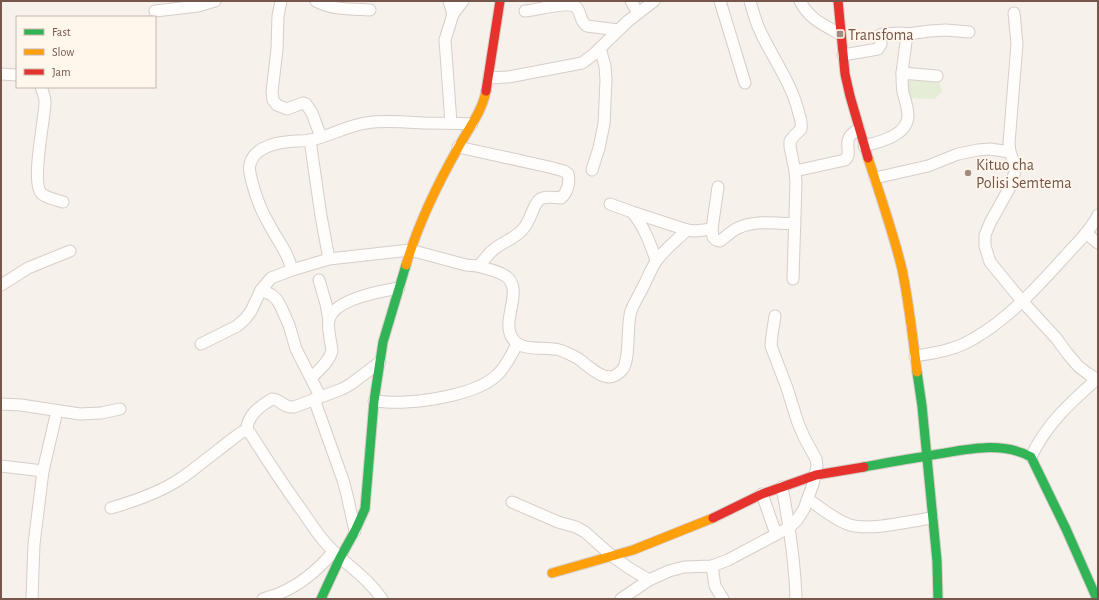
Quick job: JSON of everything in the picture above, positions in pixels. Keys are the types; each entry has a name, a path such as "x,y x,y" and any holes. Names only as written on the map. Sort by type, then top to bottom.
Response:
{"street":[{"path":"155,12 198,6 214,1"},
{"path":"281,1 278,16 277,50 272,92 273,100 277,105 287,109 304,103 312,113 321,216 329,259"},
{"path":"316,1 327,6 340,5 370,10"},
{"path":"449,1 453,14"},
{"path":"451,123 445,40 453,14 463,1"},
{"path":"263,599 277,594 302,581 336,555 355,531 365,509 374,401 383,342 389,319 410,250 438,185 458,147 482,107 489,78 500,1"},
{"path":"632,1 638,13"},
{"path":"489,78 508,77 582,63 594,54 618,30 654,1"},
{"path":"720,1 745,83"},
{"path":"750,1 761,33 779,65 797,105 802,126 800,131 790,141 795,171 793,279"},
{"path":"800,1 804,9 812,17 840,34"},
{"path":"838,1 845,74 864,146 896,243 908,304 922,406 937,562 938,599"},
{"path":"525,11 542,9 556,5 579,4 578,10 580,18 587,26 618,30"},
{"path":"1014,13 1017,44 1009,143 1010,152 1015,165 1015,171 1011,185 985,235 985,246 990,262 1022,301 1056,338 1067,354 1087,374 1098,379 1066,407 1049,426 1037,444 1031,457"},
{"path":"843,55 878,49 881,44 880,35 882,34 908,34 946,30 969,32"},
{"path":"864,146 888,139 898,133 904,127 908,118 907,105 903,90 902,73 908,34"},
{"path":"592,170 599,148 604,124 606,80 605,66 600,48"},
{"path":"902,73 937,76"},
{"path":"1,74 16,75"},
{"path":"42,88 45,101 39,146 38,189 42,195 63,202"},
{"path":"292,270 286,253 261,210 255,192 250,173 250,164 259,151 280,142 315,139 348,127 366,123 383,121 472,124"},
{"path":"795,171 845,160 849,155 848,138 859,129"},
{"path":"458,147 564,171 568,174 569,178 564,195 560,198 544,197 540,199 523,230 492,251 478,266"},
{"path":"875,178 928,166 958,154 978,150 990,149 1010,152"},
{"path":"718,187 712,229 713,237 716,240 720,241 736,229 746,225 756,223 795,224"},
{"path":"610,204 687,230 695,231 712,229"},
{"path":"632,212 647,237 656,260"},
{"path":"915,356 943,351 972,340 994,325 1022,301 1086,233 1098,215"},
{"path":"201,344 237,326 245,319 251,311 261,290 271,278 329,259 410,250 501,273 509,278 513,285 514,297 509,320 512,338 517,344 525,347 554,349 566,352 604,377 613,376 622,370 626,361 631,310 656,260 687,230"},
{"path":"1086,233 1098,243"},
{"path":"1,286 28,268 70,251"},
{"path":"312,378 327,361 332,351 329,320 319,280"},
{"path":"329,320 332,314 343,304 372,293 399,288"},
{"path":"261,290 272,295 282,307 296,349 312,378 343,480 355,531"},
{"path":"622,599 650,580 669,571 684,567 712,566 728,560 790,527 797,520 804,509 816,475 816,459 798,423 787,388 771,346 775,316"},
{"path":"374,401 404,402 424,400 469,390 485,384 498,375 517,344"},
{"path":"247,431 248,421 251,416 256,410 272,399 275,399 289,408 294,407 342,389 380,362"},
{"path":"1,404 21,405 80,414 101,413 120,409"},
{"path":"32,599 34,544 43,471 57,411"},
{"path":"111,508 157,492 173,483 244,431 247,431"},
{"path":"247,431 250,433 313,528 336,555 375,589 382,599"},
{"path":"552,573 633,550 686,530 762,494 816,475 968,449 999,448 1016,450 1031,457 1066,529 1097,599"},
{"path":"1,466 43,471"},
{"path":"782,486 790,527 796,581 796,599"},
{"path":"762,494 776,534"},
{"path":"808,499 839,520 858,526 880,526 932,518"},
{"path":"512,502 552,520 576,527 585,532 612,556 650,580"},
{"path":"321,599 336,555"},
{"path":"712,566 715,586 723,599"}],"green space":[{"path":"901,71 937,77 942,91 935,99 906,98"}],"traffic: fast":[{"path":"321,599 365,509 374,401 383,342 406,265"},
{"path":"917,372 922,406 937,561 938,599"},
{"path":"864,467 954,451 981,448 1007,449 1031,457 1066,529 1097,599"}],"traffic: slow":[{"path":"406,265 416,235 435,190 478,113 486,91"},
{"path":"868,158 902,269 909,308 917,372"},
{"path":"552,573 633,550 713,518"}],"traffic: jam":[{"path":"486,91 500,1"},
{"path":"838,1 845,74 868,158"},
{"path":"713,518 762,494 816,475 864,467"}],"place":[{"name":"Transfoma","path":"840,34"},
{"name":"Kituo cha Polisi Semtema","path":"968,173"}]}
